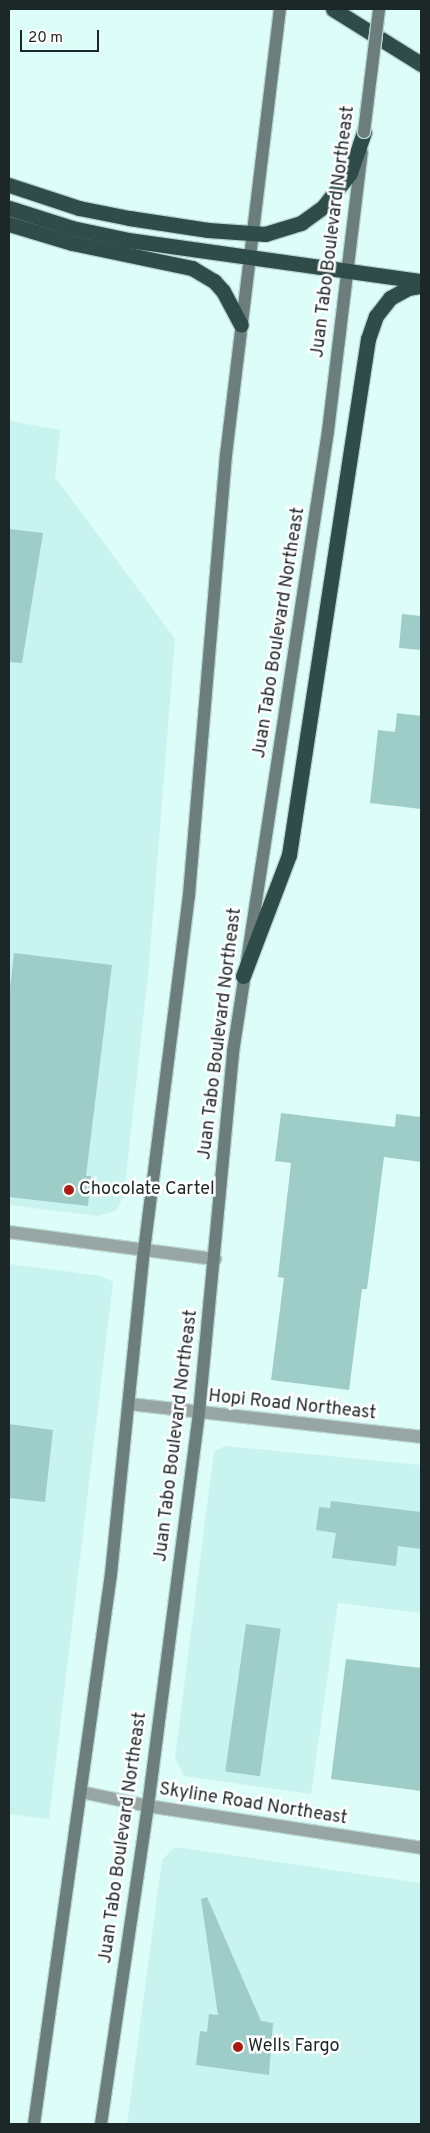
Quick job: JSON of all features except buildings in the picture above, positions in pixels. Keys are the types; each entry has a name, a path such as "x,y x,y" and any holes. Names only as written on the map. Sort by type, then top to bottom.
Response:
{"highway":[{"path":"333,9 421,64"},
{"path":"9,186 79,208 129,218 252,234 290,228 324,206 350,173 364,132"},
{"path":"9,208 99,234 421,281"},
{"path":"9,224 90,247 192,268 214,281 222,291 241,325"},
{"path":"243,976 289,855 368,339 376,316 390,298 408,288 421,286"}],"main road":[{"path":"34,2124 112,1574 144,1251 189,894 225,465 280,9"},
{"name":"Juan Tabo Boulevard Northeast","path":"101,2124 148,1806 200,1413 233,1052 243,976 327,440 379,9"}],"street":[{"path":"9,1232 215,1259"},
{"name":"Hopi Road Northeast","path":"129,1404 421,1437"},
{"name":"Skyline Road Northeast","path":"81,1792 148,1806 421,1848"}],"shaded area":[{"path":"9,421 60,430 55,477 175,639 149,965 124,1195 116,1211 98,1216 9,1205"},
{"path":"9,1264 101,1276 113,1282 49,1819 9,1814"},
{"path":"225,1446 421,1465 421,1613 338,1603 311,1794 184,1776 175,1758 214,1451"},
{"path":"175,1847 421,1883 421,2124 127,2124 162,1860"}],"place":[{"name":"Chocolate Cartel","path":"69,1190"},
{"name":"Wells Fargo","path":"238,2047"}]}
